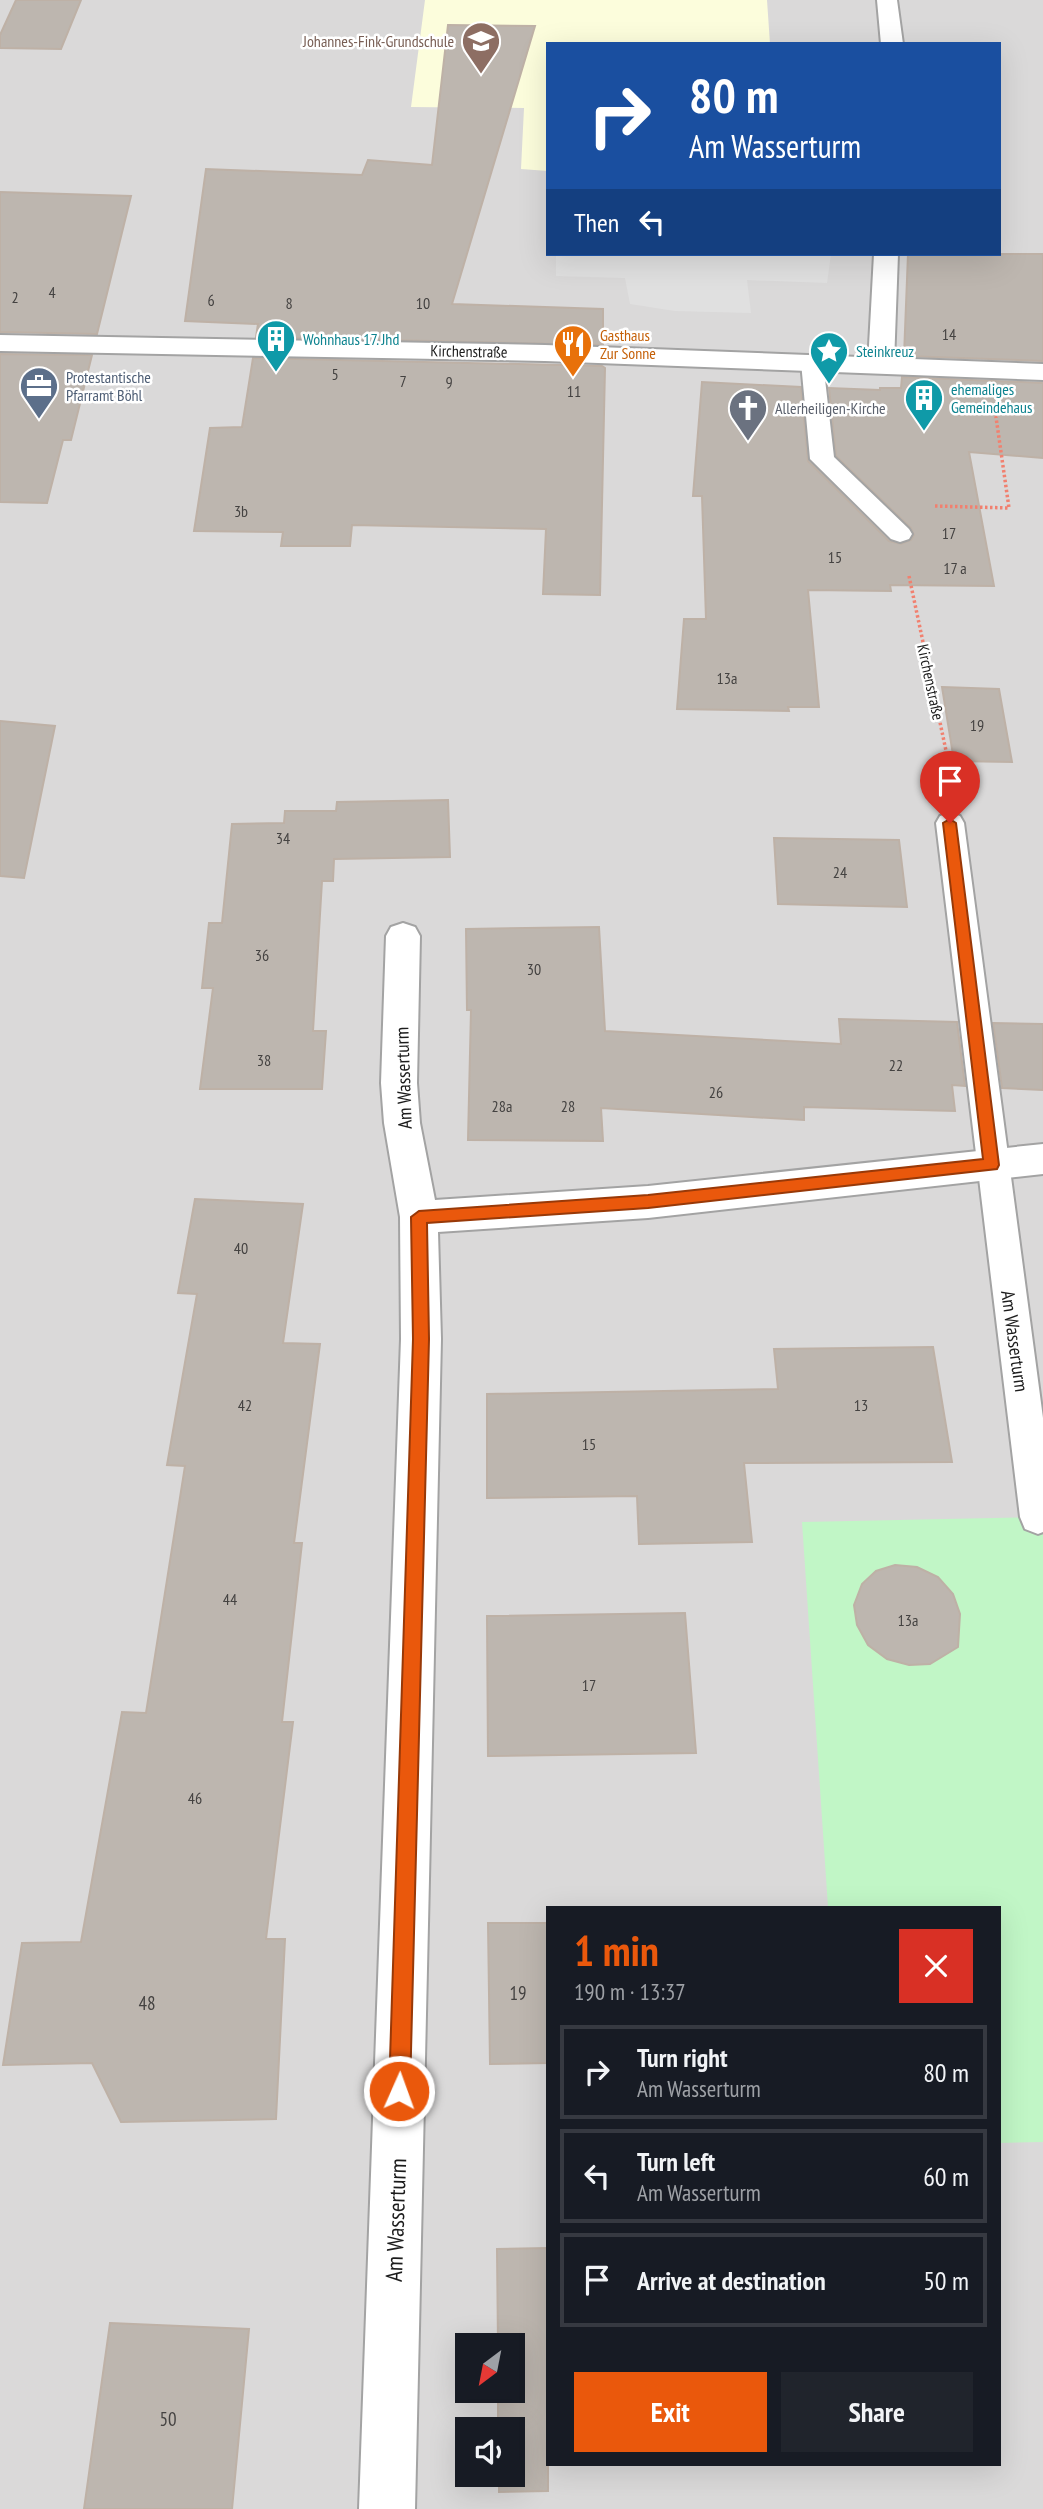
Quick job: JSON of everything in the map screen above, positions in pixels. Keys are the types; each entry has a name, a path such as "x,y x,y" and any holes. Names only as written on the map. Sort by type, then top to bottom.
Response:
{"street":[{"path":"887,0 892,42"},
{"path":"881,365 886,256"},
{"name":"Kirchenstraße","path":"0,343 531,352 1043,372"},
{"name":"Am Wasserturm","path":"387,2509 421,1339 419,1217 402,1122 399,1083 402,936"},
{"path":"419,1217 648,1202 1043,1159"}],"lane":[{"path":"812,362 822,459 900,534"},
{"name":"Am Wasserturm","path":"950,823 1038,1517"}],"path":[{"path":"868,504 1009,508 989,370"},
{"name":"Kirchenstraße","path":"900,534 958,807 950,823"}],"shaded area":[{"path":"0,0 1043,0 1043,2509 0,2509"},
{"name":"Johannes-Fink-Grundschule","path":"425,0 767,0 770,42 546,42 546,171 521,169 524,108 411,107"},
{"path":"556,256 831,256 827,283 747,280 751,313 675,311 630,304 625,278 556,276"}],"green space":[{"path":"1043,1517 1043,2142 1001,2143 1001,1906 828,1906 802,1522"}],"building":[{"path":"16,0 81,0 61,49 0,48 0,35"},
{"path":"448,25 535,26 452,304 603,309 603,345 256,337 258,324 185,321 206,169 362,175 368,160 432,165"},
{"path":"0,192 131,196 97,334 0,332"},
{"path":"1043,254 1043,361 904,356 908,256"},
{"path":"0,354 92,355 71,440 63,440 47,503 0,502"},
{"path":"253,358 605,368 600,595 543,594 546,529 352,525 350,546 281,546 283,532 194,531 210,428 242,427"},
{"path":"902,377 1043,383 1043,458 969,452 994,586 890,585 891,591 808,590 819,707 788,707 789,711 677,709 684,619 706,619 702,496 693,496 702,382 801,387 808,461 889,541 901,544 911,540 914,535 911,528 836,456 829,388 901,388"},
{"path":"942,687 999,689 1012,762 954,761"},
{"path":"0,721 55,726 24,878 0,876"},
{"path":"448,800 450,857 334,859 333,881 322,881 313,1031 326,1031 322,1089 200,1089 213,988 202,988 209,923 222,923 232,824 284,823 285,811 336,811 337,802"},
{"path":"774,838 899,840 907,907 778,904"},
{"path":"599,927 605,1031 841,1044 839,1019 957,1022 965,1086 952,1085 955,1111 804,1107 804,1120 601,1108 603,1141 468,1140 471,1010 467,1010 466,929"},
{"path":"993,1023 1043,1024 1043,1090 1002,1088"},
{"path":"195,1199 303,1204 283,1343 320,1344 294,1543 302,1543 282,1722 293,1722 266,1939 285,1939 276,2119 121,2122 92,2063 3,2065 22,1943 81,1942 122,1712 146,1713 185,1466 167,1465 197,1294 178,1293"},
{"path":"933,1347 952,1462 744,1463 752,1542 639,1544 637,1496 487,1498 487,1394 778,1389 774,1349"},
{"path":"895,1565 917,1567 938,1577 953,1594 960,1614 958,1647 930,1664 909,1665 887,1659 868,1645 857,1625 854,1605 862,1584 876,1571"},
{"path":"685,1613 696,1753 488,1756 487,1616"},
{"path":"488,1923 546,1923 546,2063 490,2064"},
{"path":"546,2248 548,2491 499,2492 499,2487 525,2487 525,2417 498,2417 498,2403 525,2403 525,2333 498,2333 497,2249"},
{"path":"110,2323 249,2329 232,2509 84,2509"}],"place":[{"name":"Johannes-Fink-Grundschule","path":"481,75"},
{"name":"Wohnhaus 17. Jhd","path":"276,373"},
{"name":"Gasthaus Zur Sonne","path":"573,378"},
{"name":"Steinkreuz","path":"829,385"},
{"name":"Protestantische Pfarramt Böhl","path":"39,420"},
{"name":"ehemaliges Gemeindehaus","path":"924,432"},
{"name":"Allerheiligen-Kirche","path":"748,442"}],"route":[{"path":"399,2091 421,1339 422,1265 419,1217 648,1202 992,1165 950,823"}]}
